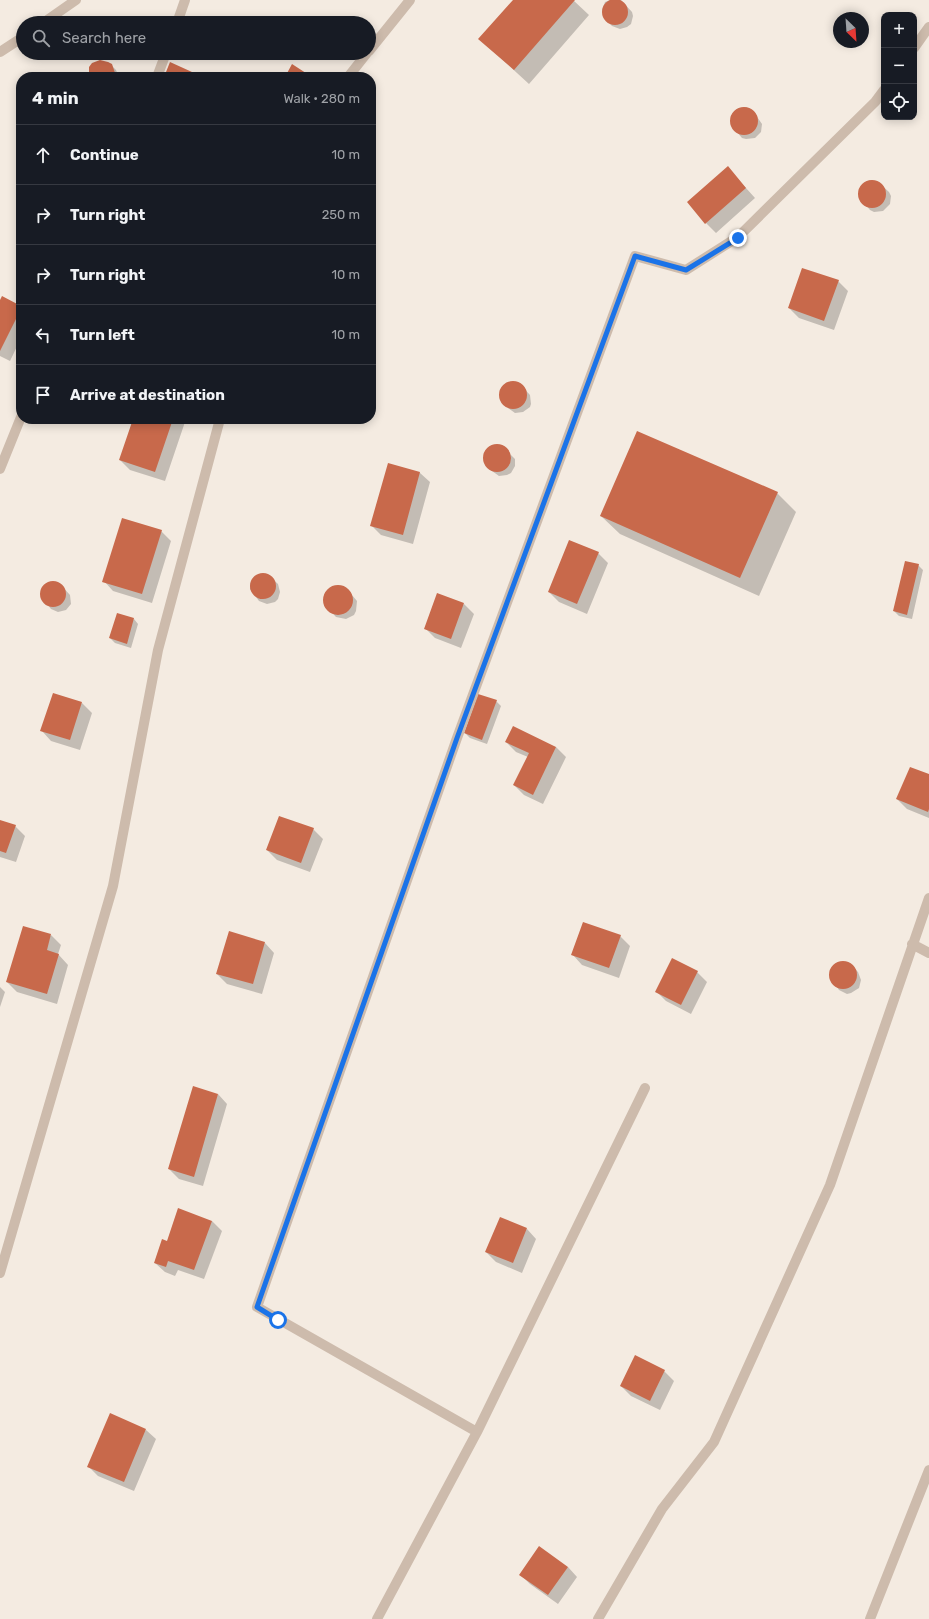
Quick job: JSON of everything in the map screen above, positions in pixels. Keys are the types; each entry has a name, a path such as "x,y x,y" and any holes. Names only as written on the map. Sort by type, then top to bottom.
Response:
{"street":[{"path":"53,16 76,0"},
{"path":"179,16 185,0"},
{"path":"376,42 410,0"},
{"path":"917,44 929,27"},
{"path":"0,52 16,41"},
{"path":"159,72 163,60"},
{"path":"352,72 362,60"},
{"path":"477,1432 257,1307 455,745 635,256 686,270 738,238 875,102 881,94"},
{"path":"0,469 18,424"},
{"path":"0,1273 113,886 158,650 219,424"},
{"path":"598,1619 662,1509 714,1442 830,1185 929,898"},
{"path":"912,944 929,953"},
{"path":"377,1619 477,1432 645,1088"},
{"path":"870,1619 929,1470"}],"building":[{"path":"615,-1 625,2 628,12 625,22 615,25 605,22 602,12 605,2"},
{"path":"513,0 575,0 514,70 478,39"},
{"path":"100,60 108,62 112,64 115,72 89,72 89,67 92,63"},
{"path":"170,62 192,72 166,72"},
{"path":"292,64 304,72 288,72"},
{"path":"744,107 754,111 758,121 754,131 744,135 734,131 730,121 734,111"},
{"path":"728,166 746,188 705,224 687,202"},
{"path":"872,180 882,184 886,194 882,204 872,208 862,204 858,194 862,184"},
{"path":"802,268 839,280 824,321 788,308"},
{"path":"2,296 16,303 16,319 0,351 0,300"},
{"path":"513,381 523,385 527,395 523,405 513,409 503,405 499,395 503,385"},
{"path":"131,424 171,424 155,472 119,460"},
{"path":"637,431 778,492 740,578 600,516"},
{"path":"497,444 507,448 511,458 507,468 497,472 487,468 483,458 487,448"},
{"path":"388,463 420,472 403,535 370,526"},
{"path":"122,518 162,530 142,594 102,582"},
{"path":"569,540 599,552 577,604 548,592"},
{"path":"905,561 919,564 907,615 893,611"},
{"path":"263,573 272,577 276,586 272,595 263,599 254,595 250,586 254,577"},
{"path":"53,581 62,585 66,594 62,603 53,607 44,603 40,594 44,585"},
{"path":"338,585 349,589 353,600 349,611 338,615 327,611 323,600 327,589"},
{"path":"437,593 464,603 451,639 424,629"},
{"path":"117,613 134,618 127,644 109,638"},
{"path":"53,693 82,702 70,740 40,731"},
{"path":"478,694 497,700 482,740 464,733"},
{"path":"513,726 556,747 533,795 513,785 529,753 505,742"},
{"path":"910,767 929,774 928,812 896,799"},
{"path":"279,816 314,828 301,863 266,850"},
{"path":"0,820 16,825 6,853 0,851"},
{"path":"583,922 621,935 609,968 571,955"},
{"path":"23,926 51,934 47,950 59,954 47,994 6,982"},
{"path":"229,931 265,942 253,984 216,974"},
{"path":"672,958 698,971 681,1005 655,992"},
{"path":"843,961 853,965 857,975 853,985 843,989 833,985 829,975 833,965"},
{"path":"193,1086 218,1094 194,1177 168,1169"},
{"path":"178,1208 212,1221 194,1270 168,1261 166,1267 154,1263 162,1239 167,1241"},
{"path":"500,1217 527,1228 513,1263 485,1252"},
{"path":"635,1355 665,1370 650,1401 620,1386"},
{"path":"110,1413 146,1429 124,1482 87,1467"},
{"path":"539,1546 568,1567 548,1595 519,1575"}],"route":[{"path":"278,1320 257,1307 457,738 635,256 686,270 738,238"}]}
